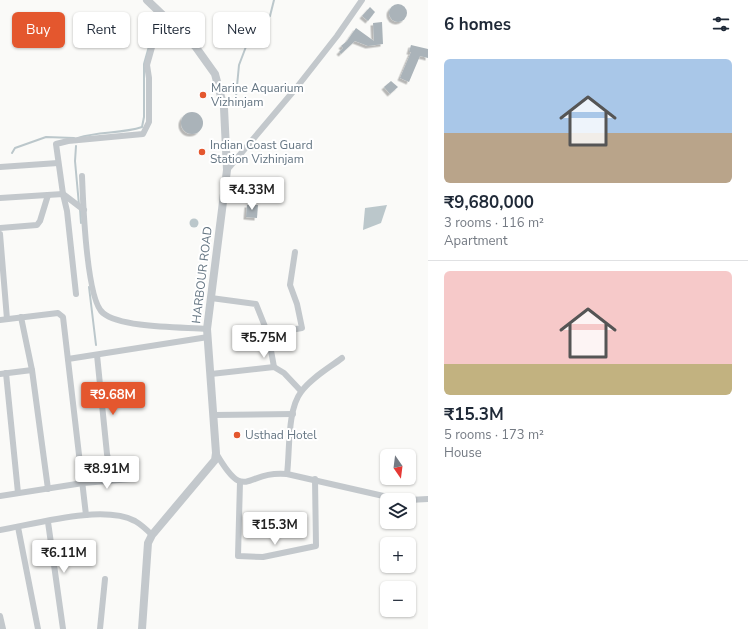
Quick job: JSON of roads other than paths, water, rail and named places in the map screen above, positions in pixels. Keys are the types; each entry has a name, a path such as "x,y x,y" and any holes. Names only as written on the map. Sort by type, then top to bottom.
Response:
{"street":[{"name":"HARBOUR ROAD","path":"147,0 159,12"},
{"path":"227,170 324,53 362,0"},
{"path":"76,294 67,211 56,144 68,141 143,134 149,122 149,78 147,66 152,48"},
{"name":"HARBOUR ROAD","path":"196,48 215,74 224,108 227,170 208,333 216,453"},
{"path":"0,167 58,163"},
{"path":"82,176 91,281 96,301 101,312 118,321 208,333"},
{"path":"0,198 63,194 84,210"},
{"path":"0,228 37,225 48,195"},
{"path":"0,234 7,319"},
{"path":"268,334 302,328 297,304 290,285 295,252"},
{"path":"211,298 256,304 268,334 274,368"},
{"path":"0,320 58,313 64,317 86,515"},
{"path":"21,317 32,370 48,488"},
{"path":"68,360 208,333"},
{"path":"97,355 107,454 113,480"},
{"path":"287,474 294,406 301,391 342,358"},
{"path":"211,374 274,368 284,373 301,391"},
{"path":"18,493 3,374 32,370"},
{"path":"214,415 293,414"},
{"path":"216,453 228,473 240,482 247,482 264,475 275,473 287,474 380,495"},
{"path":"142,629 148,543 152,535 210,467 215,460 216,453"},
{"path":"0,496 82,483 131,479"},
{"path":"240,482 238,556 263,557 316,546 314,479"},
{"path":"416,500 428,499"},
{"path":"0,530 86,515 125,517 135,521 152,535"},
{"path":"48,522 63,629"},
{"path":"18,527 38,629"},
{"path":"100,629 105,579"},
{"path":"0,616 3,629"}],"waterway":[{"path":"235,107 239,65 247,44 258,27 270,16 274,0"},
{"path":"78,138 94,134 126,131 142,127 144,117 144,64 148,48"},
{"path":"12,153 15,148 46,137 74,138"},
{"path":"76,146 75,161 79,205"},
{"path":"80,209 81,223"},
{"path":"89,287 96,345"}],"place":[{"name":"Marine Aquarium Vizhinjam","path":"203,95"},
{"name":"Indian Coast Guard Station Vizhinjam","path":"202,152"},
{"name":"Usthad Hotel","path":"237,435"}]}
